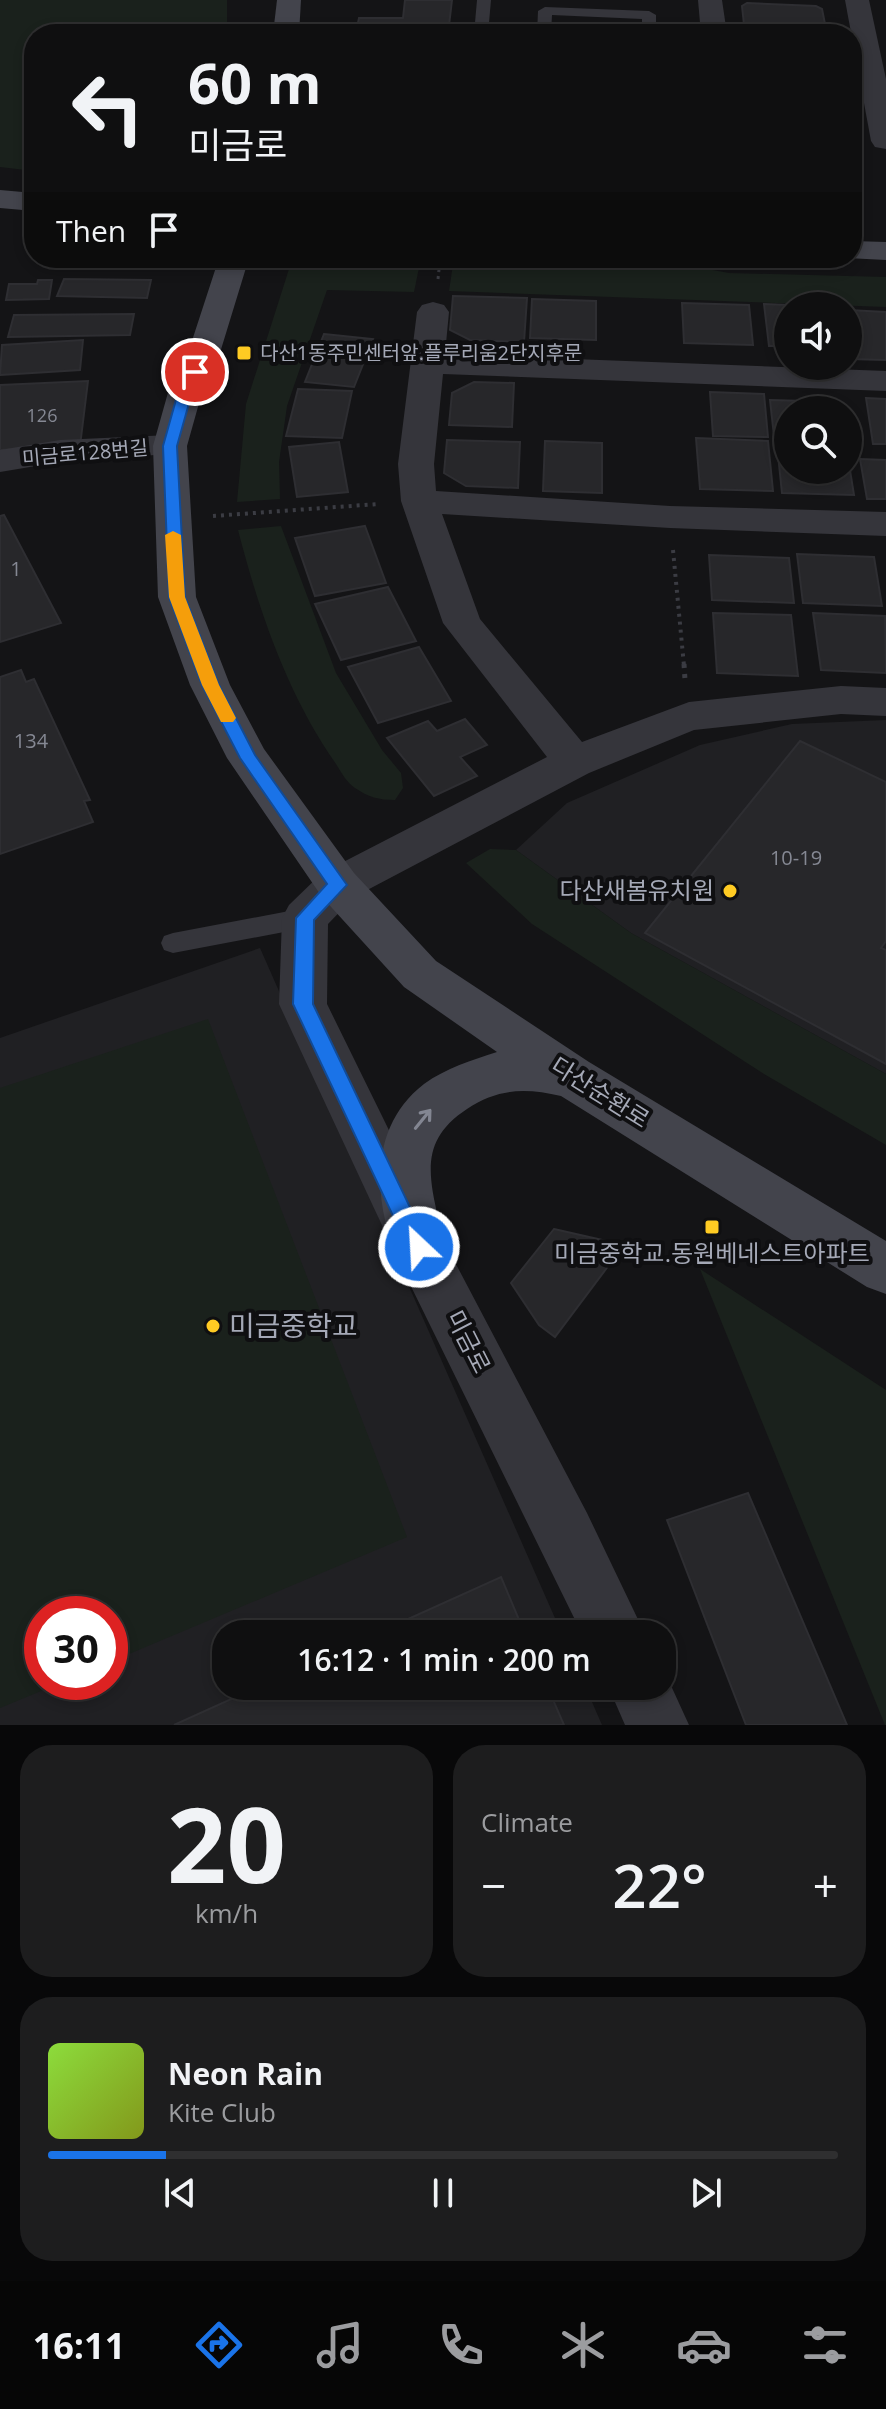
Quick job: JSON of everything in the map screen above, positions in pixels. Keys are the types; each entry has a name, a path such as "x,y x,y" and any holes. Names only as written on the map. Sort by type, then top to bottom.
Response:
{"street":[{"path":"287,24 289,0"},
{"path":"710,0 713,24"},
{"path":"857,0 859,24"},
{"path":"862,78 864,109 885,141"},
{"path":"0,199 24,201"},
{"path":"862,224 886,225"},
{"path":"862,250 886,251"},
{"path":"231,268 203,356 186,389 170,446 177,597 210,685 321,901 574,762 689,716 841,700 886,702"},
{"path":"433,312 416,464 419,501 462,623 574,762"},
{"path":"425,363 886,381"},
{"name":"미금로128번길","path":"0,461 60,451 170,446"},
{"path":"419,501 670,517 886,524"},
{"name":"다산순환로","path":"321,901 420,974 572,1077 886,1270"},
{"name":"미금로","path":"321,901 303,1004 419,1247 607,1620"},
{"path":"419,1247 404,1167 417,1122 448,1094 485,1076 519,1069 572,1077"},
{"path":"645,1700 657,1725"}],"lane":[{"path":"482,24 484,0"},
{"path":"544,24 545,11 649,15 649,24"},
{"path":"173,943 321,901"}],"path":[{"path":"172,519 419,501"},
{"path":"670,517 689,716"}],"shaded area":[{"path":"0,0 227,0 227,24 24,24 24,170 0,167"},
{"path":"419,268 414,292 327,290 287,406 279,462 280,499 237,502 246,404 289,269"},
{"path":"452,268 702,268 729,273 886,277 886,307 862,306 862,292 774,292 774,303 449,291"},
{"path":"281,526 336,673 382,750 401,773 403,788 395,800 369,796 347,780 303,709 276,651 238,530"},
{"name":"다산새봄유치원","path":"886,720 886,1074 631,933 516,850 567,803 700,745 792,724"},
{"path":"490,849 516,850 631,933 886,1074 886,1145 764,1074 532,924 466,863"},
{"name":"미금중학교","path":"260,948 556,1620 212,1620 212,1700 591,1700 602,1725 0,1725 0,1038"},
{"path":"208,1019 407,1537 128,1654 128,1596 24,1596 24,1698 0,1708 0,1088"},
{"path":"700,1269 886,1390 886,1725 885,1725"}],"building":[{"path":"405,0 452,0 449,24 358,24 359,18 403,18"},
{"path":"747,3 816,6 822,9 825,24 744,24 742,6"},
{"path":"64,279 151,280 147,298 57,296"},
{"path":"38,280 52,280 49,299 6,300 9,284 37,284"},
{"path":"453,296 527,298 524,342 470,340 450,330"},
{"path":"532,299 596,301 596,340 530,338"},
{"path":"682,303 749,305 753,345 684,343"},
{"path":"764,304 774,304 774,346 769,346"},
{"path":"862,311 886,312 886,360 862,359"},
{"path":"134,314 130,335 8,337 14,315"},
{"path":"324,334 373,339 354,387 305,382"},
{"path":"83,340 80,370 0,375 2,345"},
{"path":"88,381 80,446 0,450 0,385"},
{"path":"474,382 514,383 512,427 449,425 452,393"},
{"path":"298,389 352,391 342,438 286,436"},
{"path":"710,392 764,394 768,437 713,436"},
{"path":"866,398 886,399 886,444 873,444"},
{"path":"770,400 774,400 774,436"},
{"path":"696,438 768,441 773,491 700,489"},
{"path":"447,440 520,442 518,488 466,486 444,473"},
{"path":"545,441 602,443 602,493 543,491"},
{"path":"339,442 348,492 297,497 289,447"},
{"path":"862,459 886,460 886,499 867,499"},
{"path":"781,484 852,484 854,495 782,493"},
{"path":"4,515 61,623 0,642 0,516"},
{"path":"365,526 386,583 315,596 295,538"},
{"path":"797,554 874,557 882,606 803,603"},
{"path":"709,555 789,558 794,603 712,600"},
{"path":"388,587 416,641 341,660 315,604"},
{"path":"713,613 791,615 798,676 717,673"},
{"path":"813,613 885,616 886,673 821,670"},
{"path":"419,647 451,701 378,723 348,667"},
{"path":"21,670 26,682 34,679 90,800 84,801 93,822 0,854 0,677"},
{"path":"465,719 487,745 460,757 477,776 434,796 387,738 428,721 437,731"},
{"path":"800,741 886,782 886,941 881,948 886,950 886,1064 645,933"},
{"path":"554,1229 624,1245 555,1337 539,1325 511,1283"},
{"path":"748,1493 847,1725 746,1725 667,1520"},
{"path":"501,1577 519,1620 406,1620"},
{"path":"229,1700 553,1700 564,1725 174,1725"}],"slow traffic":[{"path":"173,535 177,597 210,685 227,718"}],"place":[{"name":"다산1동주민센터앞.플루리움2단지후문","path":"244,353"},
{"name":"다산새봄유치원","path":"730,891"},
{"name":"미금중학교.동원베네스트아파트","path":"712,1227"},
{"name":"미금중학교","path":"213,1326"}],"route":[{"path":"195,372 186,389 170,446 177,597 210,685 248,758 338,885 305,918 303,1004 419,1247"}]}
